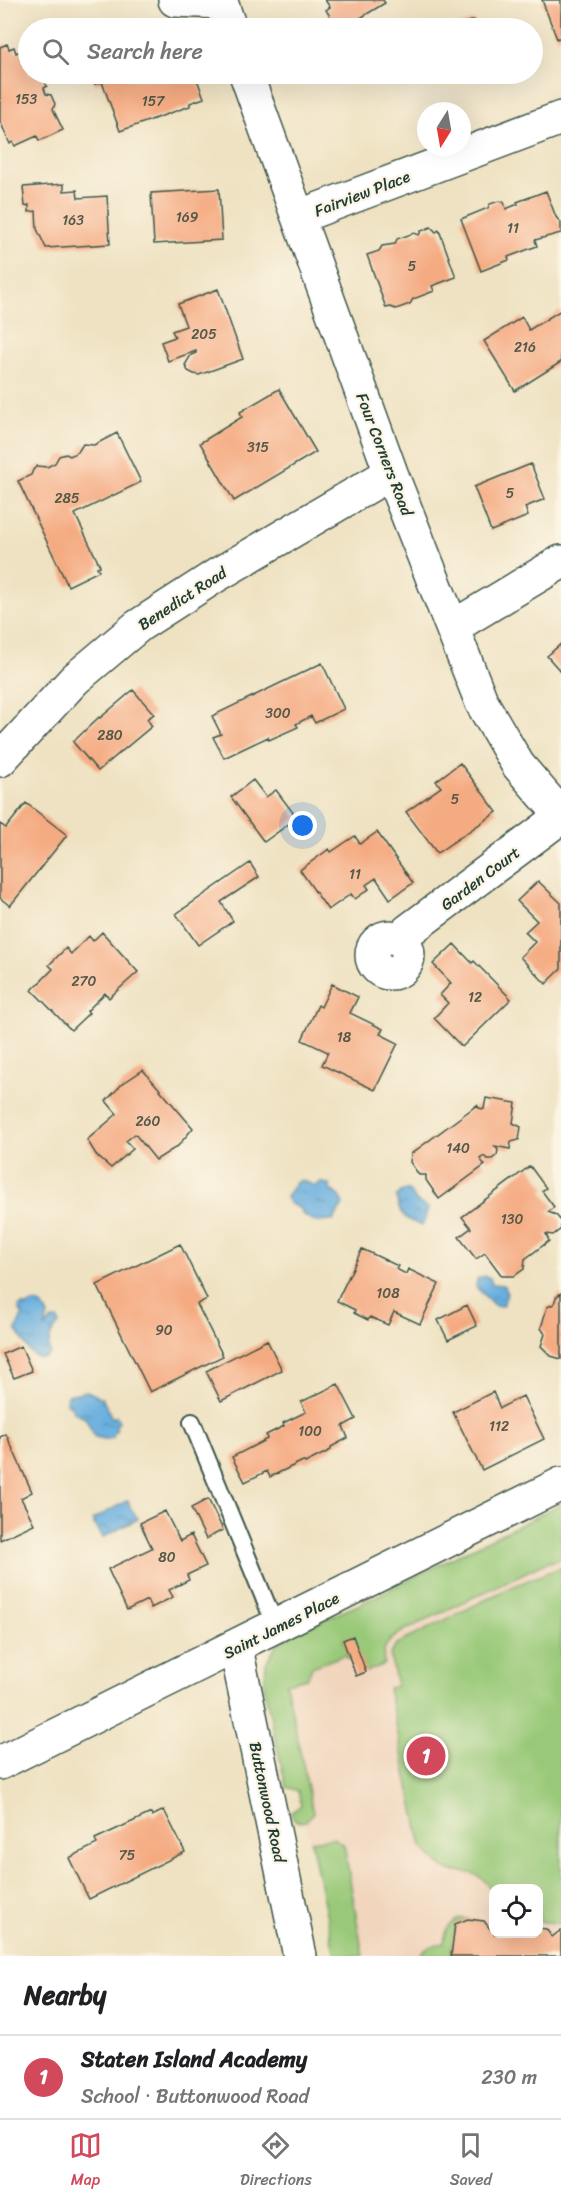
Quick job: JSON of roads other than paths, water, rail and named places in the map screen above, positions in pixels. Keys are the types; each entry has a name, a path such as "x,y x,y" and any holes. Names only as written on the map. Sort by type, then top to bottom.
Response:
{"street":[{"path":"175,0 224,10"},
{"name":"Four Corners Road","path":"250,84 391,473 482,703 518,765 561,816"},
{"name":"Fairview Place","path":"298,217 561,118"},
{"name":"Benedict Road","path":"0,760 75,679 138,626 217,575 391,473"},
{"path":"453,627 561,562"},
{"name":"Garden Court","path":"400,940 408,931 561,816"},
{"name":"Saint James Place","path":"0,1763 236,1648 561,1484"},
{"name":"Buttonwood Road","path":"236,1648 300,1956"}],"lane":[{"path":"192,1422 276,1627"}],"water":[{"path":"302,1180 315,1186 321,1182 330,1185 330,1190 340,1196 343,1205 333,1221 316,1222 289,1203 286,1197 296,1182"},
{"path":"406,1190 416,1201 428,1208 422,1225 407,1219 399,1208 396,1197"},
{"path":"485,1276 490,1278 492,1284 504,1285 506,1288 506,1298 502,1306 494,1305 476,1287 477,1279"},
{"path":"35,1303 42,1305 48,1315 45,1328 52,1320 58,1319 59,1324 50,1338 50,1354 44,1358 30,1352 16,1330 23,1313 20,1312 19,1307 23,1305 25,1308"},
{"path":"87,1391 102,1398 112,1418 117,1416 119,1423 115,1424 117,1428 112,1438 95,1437 85,1417 74,1412 66,1403 68,1395"},
{"path":"128,1500 138,1519 102,1538 92,1520"}],"place":[{"name":"Staten Island Academy","path":"426,1756"}]}
